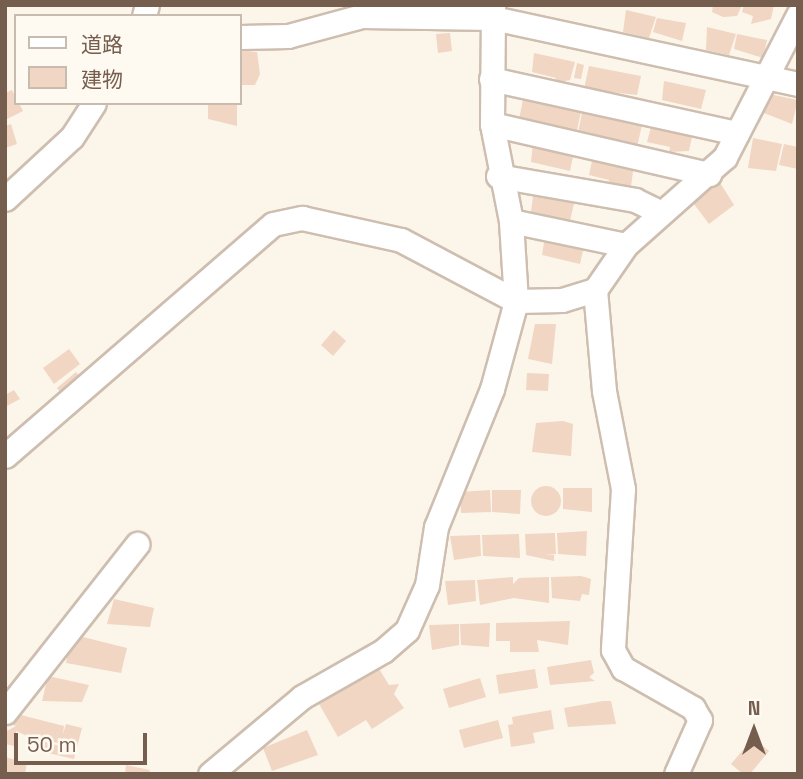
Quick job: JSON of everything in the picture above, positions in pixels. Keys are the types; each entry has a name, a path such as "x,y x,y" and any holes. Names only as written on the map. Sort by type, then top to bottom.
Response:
{"street":[{"path":"210,774 302,697 383,651 407,630 427,585 436,527 492,388 516,301 510,221 498,176 492,124 493,12"},
{"path":"242,37 288,36 362,16 493,12 798,84"},
{"path":"5,456 273,223 302,218 401,240 516,301 562,300 595,290 626,245 660,212 709,174 737,134 798,15"},
{"path":"491,79 737,134"},
{"path":"5,199 72,137 93,105"},
{"path":"492,124 709,174"},
{"path":"498,176 635,201 660,212"},
{"path":"510,221 626,245"},
{"path":"595,290 604,391 623,489 613,650 623,668 693,708 699,720 693,746 676,774"},
{"path":"5,712 138,544"}],"building":[{"path":"713,5 742,5 737,16 723,17 712,12"},
{"path":"744,5 774,5 771,19 751,24 753,16 742,12"},
{"path":"626,10 656,17 649,38 623,32"},
{"path":"657,18 686,23 682,41 653,32"},
{"path":"707,27 736,34 729,55 706,50"},
{"path":"450,33 452,51 438,53 436,34"},
{"path":"737,34 767,40 763,58 734,49"},
{"path":"242,50 257,52 260,74 255,85 242,85"},
{"path":"534,53 575,62 570,80 555,83 556,78 532,72"},
{"path":"577,63 584,65 581,79 574,78"},
{"path":"589,66 641,76 637,95 584,89"},
{"path":"664,81 706,90 701,109 662,100"},
{"path":"12,90 14,105 20,105 23,111 5,120 5,93"},
{"path":"524,94 582,107 576,135 518,125"},
{"path":"769,94 798,100 792,124 759,111"},
{"path":"208,105 237,105 237,126 208,119"},
{"path":"583,108 643,120 636,152 578,133"},
{"path":"652,123 693,132 689,151 669,152 670,147 647,142"},
{"path":"11,124 17,144 5,148 5,126"},
{"path":"753,138 782,144 776,171 748,168"},
{"path":"533,143 574,152 570,171 531,162"},
{"path":"784,144 798,147 798,169 779,165"},
{"path":"593,156 634,165 630,193 607,188 609,180 589,175"},
{"path":"719,181 734,205 709,224 694,204"},
{"path":"534,189 575,199 570,221 531,212"},
{"path":"545,236 584,246 580,264 542,255"},
{"path":"535,324 556,324 552,364 528,359"},
{"path":"334,330 346,341 333,356 321,345"},
{"path":"69,349 80,364 54,384 43,368"},
{"path":"76,372 80,377 61,393 57,388"},
{"path":"527,373 549,374 548,391 526,390"},
{"path":"14,390 20,399 5,407 5,395"},
{"path":"563,421 573,424 571,456 532,452 536,423"},
{"path":"546,486 557,490 561,501 557,512 546,516 535,512 531,501 535,490"},
{"path":"563,488 592,488 592,512 563,509"},
{"path":"490,490 491,512 461,513 460,492"},
{"path":"492,490 521,490 520,514 492,512"},
{"path":"587,531 586,556 558,554 557,533"},
{"path":"555,533 556,554 545,555 554,555 554,561 526,555 525,534"},
{"path":"519,534 520,558 483,556 482,535"},
{"path":"480,535 481,556 454,560 450,536"},
{"path":"581,576 591,579 589,595 582,594 580,601 552,598 551,577"},
{"path":"513,577 513,584 519,578 549,577 549,603 514,598 480,605 477,580"},
{"path":"475,580 476,601 448,605 445,581"},
{"path":"114,599 154,608 150,627 107,624"},
{"path":"570,621 568,645 537,640 539,652 510,652 510,641 496,641 496,623"},
{"path":"490,623 489,647 461,645 460,624"},
{"path":"459,624 459,645 432,650 429,625"},
{"path":"71,634 127,648 121,673 66,663"},
{"path":"591,660 594,673 589,677 595,681 550,685 547,667"},
{"path":"378,667 389,685 399,684 394,694 404,708 372,729 366,720 338,737 319,704"},
{"path":"535,669 538,688 499,694 496,675"},
{"path":"48,676 89,685 82,702 42,701"},
{"path":"480,678 486,697 449,708 443,689"},
{"path":"611,701 616,724 568,727 564,708"},
{"path":"551,710 554,729 533,733 535,743 511,747 508,725 513,724 512,717"},
{"path":"17,714 64,726 63,734 66,724 82,728 74,759 39,751 41,741 60,746 60,737 58,743 37,739 39,745 26,743 27,736 16,731 14,746 5,744 5,732 16,726 8,723"},
{"path":"498,720 503,738 464,748 459,730"},
{"path":"307,730 318,755 272,771 263,748"},
{"path":"753,738 769,751 750,774 743,774 731,764"},
{"path":"5,757 27,763 25,774 5,774"},
{"path":"126,765 150,770 149,774 125,774"}]}
